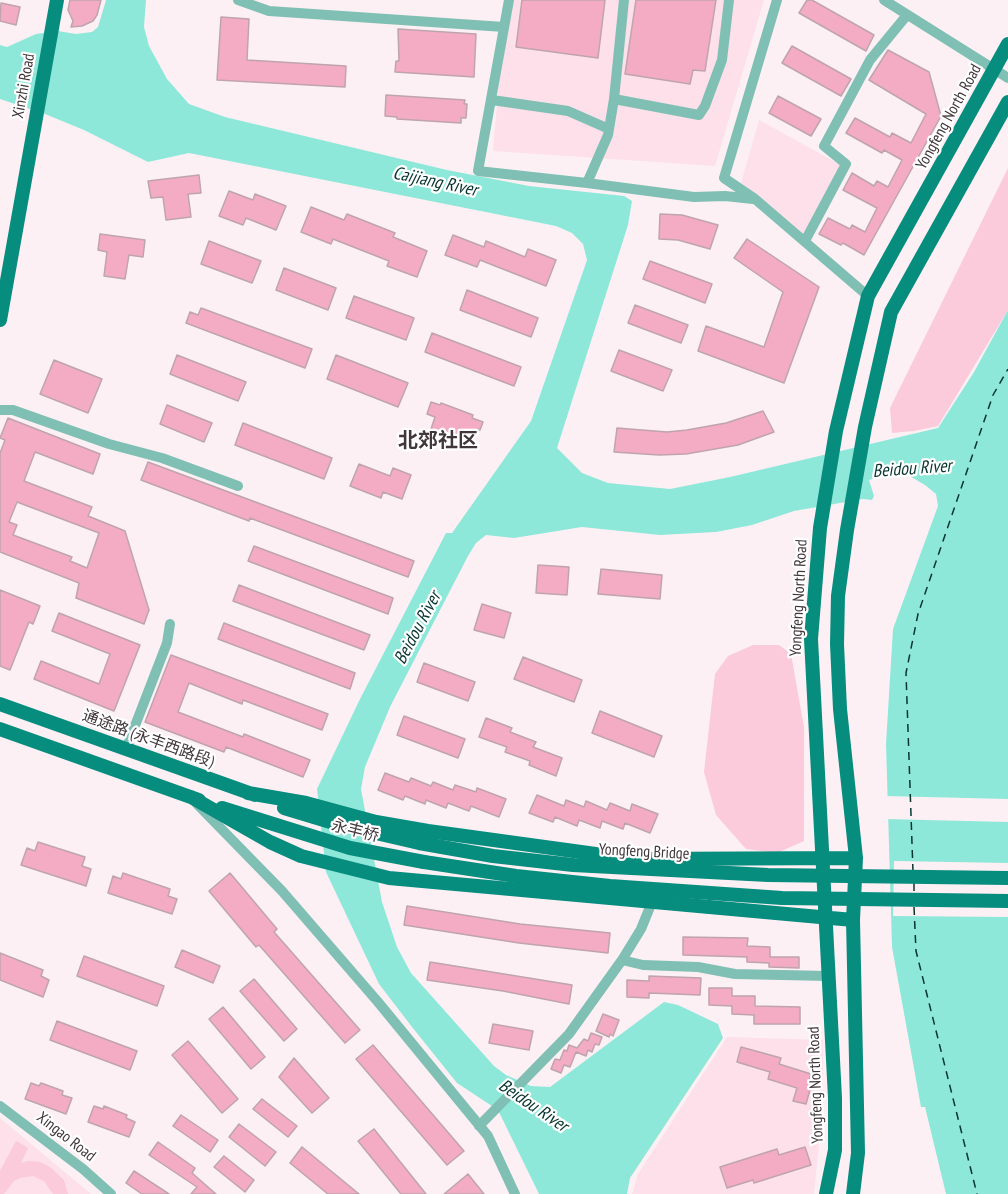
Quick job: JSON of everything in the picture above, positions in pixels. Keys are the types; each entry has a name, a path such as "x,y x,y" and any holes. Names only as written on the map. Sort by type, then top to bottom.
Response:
{"main road":[{"name":"Xinzhi Road","path":"0,320 4,267 27,162 56,0"},
{"name":"Yongfeng North Road","path":"826,1194 835,1150 836,1098 811,639 820,528 836,431 868,296 1008,44"},
{"path":"853,1194 858,1153 853,920 856,858 840,709 837,644 838,596 847,530 865,427 891,312 1008,102"},
{"name":"通途路 (永丰西路段)","path":"0,704 284,808"},
{"path":"0,729 279,827 350,849 424,862 516,876 610,886 782,898 1008,901"},
{"path":"248,793 306,803 376,822 632,860 856,858"},
{"path":"191,797 270,842 301,856 388,878 853,920"},
{"name":"Yongfeng Bridge","path":"284,808 337,824 419,843 493,856 573,865 768,875 1008,878"}],"street":[{"path":"238,0 269,11 504,27"},
{"path":"509,0 478,171 694,197 725,196 755,199"},
{"path":"587,183 609,129 624,0"},
{"path":"614,99 699,116 722,60 729,0"},
{"path":"777,0 724,178 755,199 868,296"},
{"path":"884,0 1008,78"},
{"path":"805,241 846,164 824,146 870,60 907,15"},
{"path":"492,100 568,111 609,129"},
{"path":"0,410 13,410 109,444 154,455 238,486"},
{"path":"126,749 167,643 170,624"},
{"path":"191,797 282,891 488,1136 515,1194"},
{"path":"479,1126 569,1034 622,960 641,929 652,902"},
{"path":"622,960 643,965 698,966 735,974 828,975"},
{"name":"Xingao Road","path":"0,1106 83,1169 104,1191"}],"shaded area":[{"path":"506,0 764,0 715,166 493,151"},
{"path":"759,120 848,169 807,238 741,183"},
{"path":"1008,168 1008,310 938,426 892,433 890,408"},
{"path":"753,645 779,645 791,654 804,727 804,841 777,853 746,849 716,815 704,772 715,674 728,656"},
{"path":"727,1037 823,1040 823,1102 814,1194 632,1194 638,1174"},
{"path":"0,1118 91,1194 0,1194"},
{"path":"16,1141 28,1148 21,1163 40,1162 50,1167 64,1180 68,1194 53,1194 44,1181 33,1176 14,1181 4,1194 0,1194 0,1171"}],"water":[{"name":"Caijiang River","path":"106,0 146,0 144,27 149,46 167,79 189,104 225,117 447,170 529,186 624,196 632,201 628,225 557,448 582,473 608,483 670,489 938,428 974,372 1008,310 1008,1194 946,1194 925,1107 921,1107 892,947 886,744 893,629 938,506 936,494 889,464 880,464 879,477 869,480 874,496 872,500 863,499 794,511 752,525 716,532 660,535 582,527 514,538 486,535 476,543 468,556 390,707 365,767 361,789 382,902 397,947 411,973 494,1066 506,1075 531,1086 550,1087 664,1002 678,1005 718,1024 723,1038 630,1178 627,1194 539,1194 498,1110 457,1083 379,984 326,872 317,789 360,699 446,533 452,533 531,421 587,260 583,244 572,233 556,226 189,153 148,162 84,130 0,99 0,45 7,47 36,34 58,31 76,34 92,32 98,27"}],"pier":[{"path":"884,796 1008,799 1008,822 885,819"},
{"path":"894,861 1008,863 1008,917 893,916"}],"building":[{"path":"70,0 101,0 93,21 82,26 71,27 73,21 68,10"},
{"path":"522,0 605,0 598,58 516,47"},
{"path":"636,0 716,0 705,71 693,70 690,84 625,74"},
{"path":"807,0 812,0 874,35 866,51 799,13"},
{"path":"1,3 20,7 16,25 0,21"},
{"path":"221,17 249,19 247,60 346,66 345,87 217,80"},
{"path":"398,29 476,34 474,77 395,72 396,61 399,61"},
{"path":"792,46 851,79 841,96 782,63"},
{"path":"888,50 929,72 941,116 864,255 843,243 841,245 819,234 828,218 850,229 852,225 865,232 877,208 843,190 852,173 874,186 877,181 888,187 902,160 884,150 882,153 846,133 855,118 890,137 892,133 911,143 926,114 869,80"},
{"path":"386,95 465,100 466,118 461,118 461,123 397,119 397,117 385,116"},
{"path":"778,96 821,119 811,136 769,113"},
{"path":"199,175 201,193 188,194 191,217 166,220 163,197 151,198 148,181"},
{"path":"229,191 253,200 255,194 286,206 276,230 246,218 243,225 219,216"},
{"path":"311,207 344,220 347,214 395,233 393,237 427,251 417,277 387,266 389,261 333,239 331,244 301,232"},
{"path":"660,214 682,215 718,225 710,249 678,240 659,239"},
{"path":"100,234 145,240 143,257 129,255 125,279 104,276 107,252 98,250"},
{"path":"453,235 484,247 486,241 525,257 528,249 556,260 546,286 480,260 477,267 445,255"},
{"path":"747,239 819,287 784,383 698,351 706,326 764,347 783,292 734,258"},
{"path":"209,241 261,261 252,283 201,264"},
{"path":"650,261 712,284 705,303 643,279"},
{"path":"284,268 336,288 328,310 276,290"},
{"path":"467,290 538,318 531,337 460,310"},
{"path":"354,296 414,318 406,340 346,318"},
{"path":"635,305 688,325 681,343 628,323"},
{"path":"201,308 312,349 305,368 186,323 190,312 198,315"},
{"path":"432,333 521,367 514,386 425,352"},
{"path":"619,350 672,370 663,391 611,371"},
{"path":"177,355 246,382 238,401 170,374"},
{"path":"336,355 408,383 398,407 327,379"},
{"path":"54,360 102,379 88,413 40,394"},
{"path":"431,402 440,405 441,403 473,415 472,418 483,422 480,430 477,429 470,447 462,443 463,440 431,429 435,417 427,414"},
{"path":"167,405 212,423 204,442 160,424"},
{"path":"763,411 774,432 738,445 686,454 614,452 617,428 667,432 687,430 726,423"},
{"path":"8,418 100,454 93,474 35,452 24,481 92,507 88,516 125,531 149,610 144,624 76,598 79,583 0,552 0,453 5,440 0,438","holes":["17,502 99,533 87,568 70,561 72,557 13,535 17,525 9,522"]},
{"path":"243,423 332,458 324,479 235,445"},
{"path":"148,462 414,561 408,577 141,480"},
{"path":"359,464 390,476 393,468 411,475 402,499 383,492 381,498 350,486"},
{"path":"254,546 393,598 388,614 248,561"},
{"path":"538,565 569,567 567,595 536,593"},
{"path":"601,569 662,575 660,599 598,594"},
{"path":"239,585 370,635 364,650 233,601"},
{"path":"0,590 40,606 33,624 29,622 10,670 0,666"},
{"path":"482,604 511,613 504,638 474,630"},
{"path":"59,613 140,645 114,711 34,679 41,661 99,684 110,654 52,631"},
{"path":"224,623 355,673 350,689 218,639"},
{"path":"171,655 328,714 322,730 243,700 242,704 189,683 178,712 243,737 244,734 310,760 303,777 226,747 224,752 145,722"},
{"path":"523,657 582,680 574,702 514,679"},
{"path":"424,663 475,682 468,701 417,682"},
{"path":"600,711 662,736 654,757 592,733"},
{"path":"404,716 465,739 458,758 397,735"},
{"path":"486,718 512,728 510,732 536,742 533,747 562,758 556,776 529,765 530,761 505,752 507,747 479,737"},
{"path":"385,773 409,782 411,778 431,786 433,782 453,790 455,785 476,792 477,788 506,799 499,817 471,806 469,811 448,803 446,808 426,800 425,804 405,796 403,800 378,790"},
{"path":"537,795 564,806 566,800 584,807 586,801 607,810 610,803 630,811 632,804 658,814 650,833 625,823 623,829 602,821 600,828 579,820 577,826 555,817 553,822 529,813"},
{"path":"38,842 85,857 82,866 91,869 86,886 21,865 27,848 35,851"},
{"path":"123,873 170,889 168,896 177,899 172,914 108,893 113,876 121,879"},
{"path":"230,873 277,929 274,932 360,1030 345,1043 259,945 256,947 209,891"},
{"path":"407,906 520,924 610,933 608,953 519,943 404,925"},
{"path":"683,937 748,938 747,946 770,947 770,957 799,957 799,968 769,967 769,963 747,962 747,957 683,955"},
{"path":"182,950 220,966 213,983 175,967"},
{"path":"0,953 43,970 41,976 49,980 43,997 0,980"},
{"path":"84,956 164,986 157,1006 77,976"},
{"path":"430,962 572,985 569,1004 503,991 427,980"},
{"path":"649,976 701,978 700,995 649,993 649,998 627,997 627,980 649,981"},
{"path":"254,979 297,1029 284,1041 240,991"},
{"path":"709,988 732,988 732,996 755,996 755,1006 800,1007 800,1024 754,1024 754,1015 732,1014 732,1006 709,1005"},
{"path":"223,1007 265,1057 251,1069 209,1019"},
{"path":"603,1014 619,1020 613,1036 610,1034 609,1037 596,1031"},
{"path":"57,1021 137,1051 130,1070 50,1040"},
{"path":"493,1024 533,1031 529,1050 489,1043"},
{"path":"591,1033 602,1037 599,1045 595,1044 592,1052 588,1050 586,1056 576,1052 570,1067 564,1065 561,1073 551,1069 555,1059 560,1060 569,1045 577,1048 584,1039 588,1041"},
{"path":"188,1041 238,1099 222,1113 172,1055"},
{"path":"373,1045 464,1151 447,1165 356,1059"},
{"path":"741,1047 781,1058 779,1064 811,1074 808,1085 811,1086 806,1104 793,1101 797,1088 768,1079 770,1072 737,1062"},
{"path":"294,1058 329,1098 312,1113 279,1077"},
{"path":"31,1083 39,1086 41,1083 63,1091 62,1095 72,1098 66,1114 25,1099"},
{"path":"262,1099 297,1126 288,1137 253,1109"},
{"path":"94,1106 103,1109 104,1106 127,1115 126,1118 135,1122 129,1137 88,1122"},
{"path":"181,1115 218,1140 210,1152 173,1126"},
{"path":"239,1124 276,1152 265,1166 229,1137"},
{"path":"374,1129 426,1194 401,1194 358,1141"},
{"path":"158,1142 195,1168 192,1173 216,1194 191,1194 197,1187 149,1155"},
{"path":"302,1147 359,1194 328,1194 290,1163"},
{"path":"805,1147 811,1165 754,1183 753,1180 727,1188 720,1167 777,1149 779,1155"},
{"path":"224,1156 254,1180 245,1192 214,1167"},
{"path":"134,1171 169,1194 142,1194 126,1183"},
{"path":"468,1174 484,1194 444,1194"}],"waterway":[{"name":"Beidou River","path":"864,472 913,468"}],"ferry route":[{"path":"913,872 906,673 918,614 993,395 1008,369"},
{"path":"914,883 914,893"},
{"path":"914,907 916,951 977,1194"}],"district":[{"name":"北郊社区","path":"438,441"}]}
